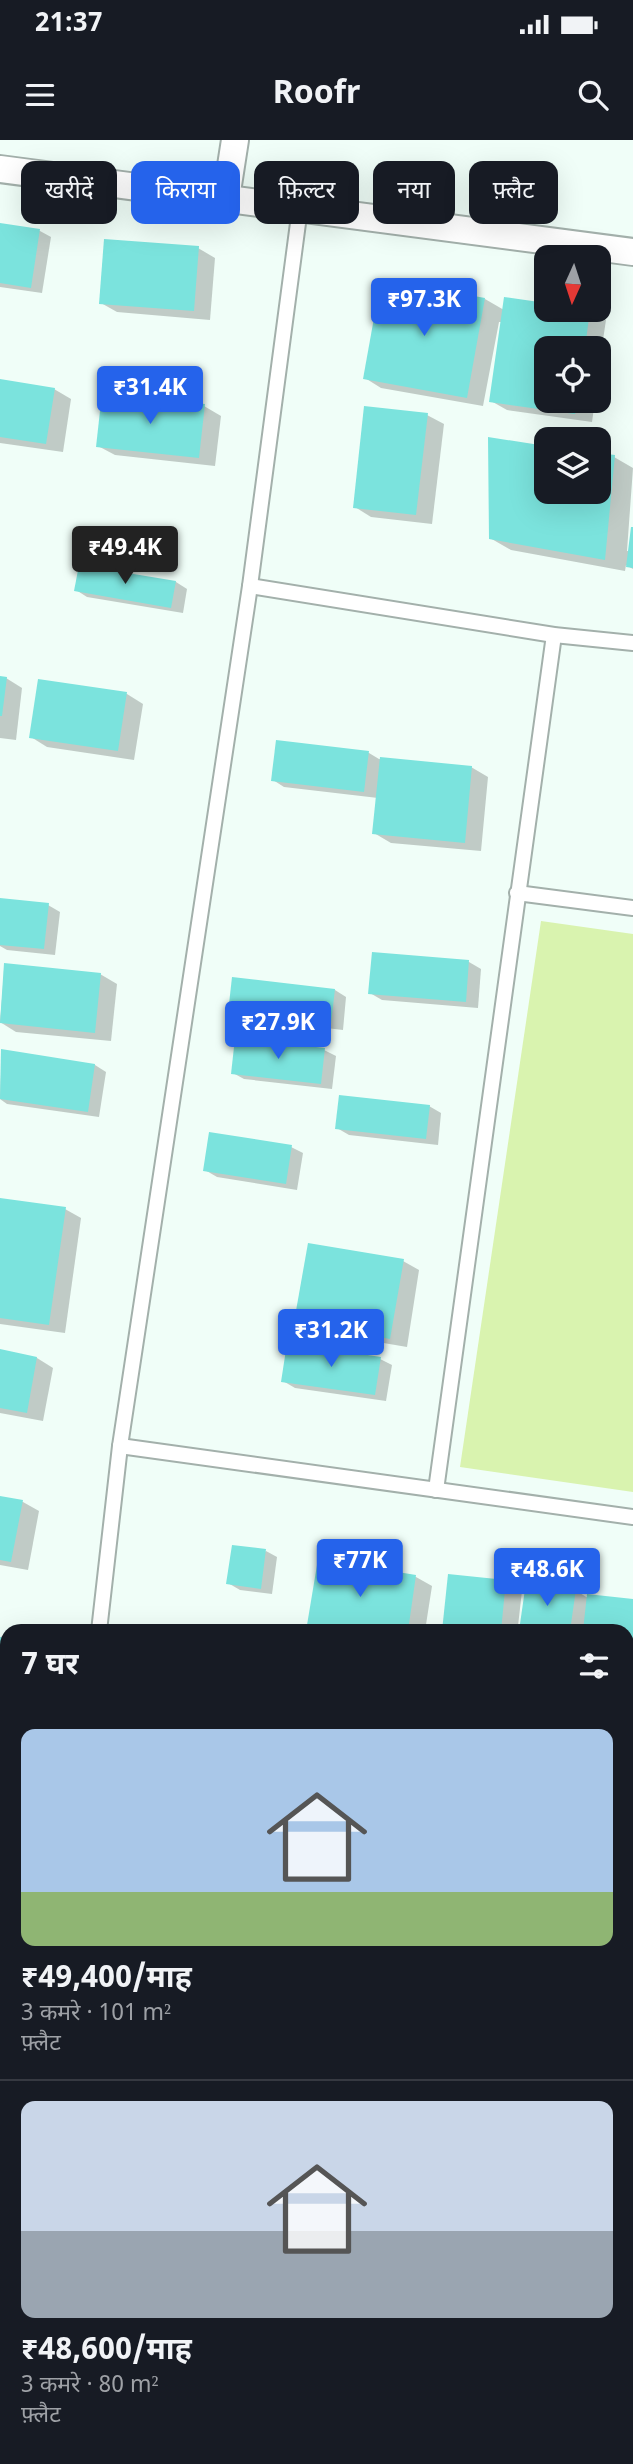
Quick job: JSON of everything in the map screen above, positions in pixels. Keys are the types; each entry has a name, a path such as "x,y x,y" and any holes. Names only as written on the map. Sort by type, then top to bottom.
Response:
{"street":[{"path":"232,161 235,140"},
{"path":"0,169 131,186"},
{"path":"359,216 633,252"}],"lane":[{"path":"100,1624 120,1446 250,586 298,224"},
{"path":"250,586 554,635 633,643"},
{"path":"436,1490 554,635"},
{"path":"517,893 633,908"},
{"path":"120,1446 633,1517"}],"green space":[{"path":"541,921 633,934 633,1492 460,1467"}],"building":[{"path":"0,223 40,229 31,288 0,283"},
{"path":"104,239 199,246 194,311 99,304"},
{"path":"381,279 485,298 467,398 363,379"},
{"path":"504,297 534,301 534,322 588,322 587,336 534,336 534,408 489,402"},
{"path":"0,379 55,388 46,444 0,437"},
{"path":"102,393 205,404 199,458 96,447"},
{"path":"364,406 428,413 416,515 353,508"},
{"path":"488,437 534,444 534,504 610,504 605,560 489,539"},
{"path":"611,455 615,455 611,497"},
{"path":"633,527 633,568 626,567"},
{"path":"79,565 176,581 171,608 74,591"},
{"path":"0,676 7,677 2,716 0,716"},
{"path":"38,679 127,692 118,751 29,738"},
{"path":"276,740 369,751 364,792 271,781"},
{"path":"380,757 472,766 465,843 372,834"},
{"path":"0,898 49,903 44,949 0,945"},
{"path":"372,952 469,960 466,1002 368,994"},
{"path":"4,963 101,973 95,1033 0,1023"},
{"path":"232,977 335,989 331,1024 228,1013"},
{"path":"235,1038 325,1048 321,1084 231,1074"},
{"path":"1,1049 95,1064 88,1112 0,1099"},
{"path":"339,1095 430,1105 426,1139 335,1129"},
{"path":"209,1132 292,1145 286,1184 203,1171"},
{"path":"0,1198 66,1207 49,1325 0,1318"},
{"path":"308,1243 404,1259 390,1339 294,1322"},
{"path":"287,1343 381,1357 375,1395 281,1382"},
{"path":"0,1349 37,1357 27,1413 0,1408"},
{"path":"0,1496 23,1500 11,1562 0,1560"},
{"path":"232,1545 266,1549 261,1589 226,1584"},
{"path":"318,1559 416,1575 409,1624 307,1624"},
{"path":"448,1574 506,1580 502,1624 443,1624"},
{"path":"526,1582 576,1589 571,1624 520,1624"},
{"path":"587,1594 633,1599 633,1624 584,1624"}]}
